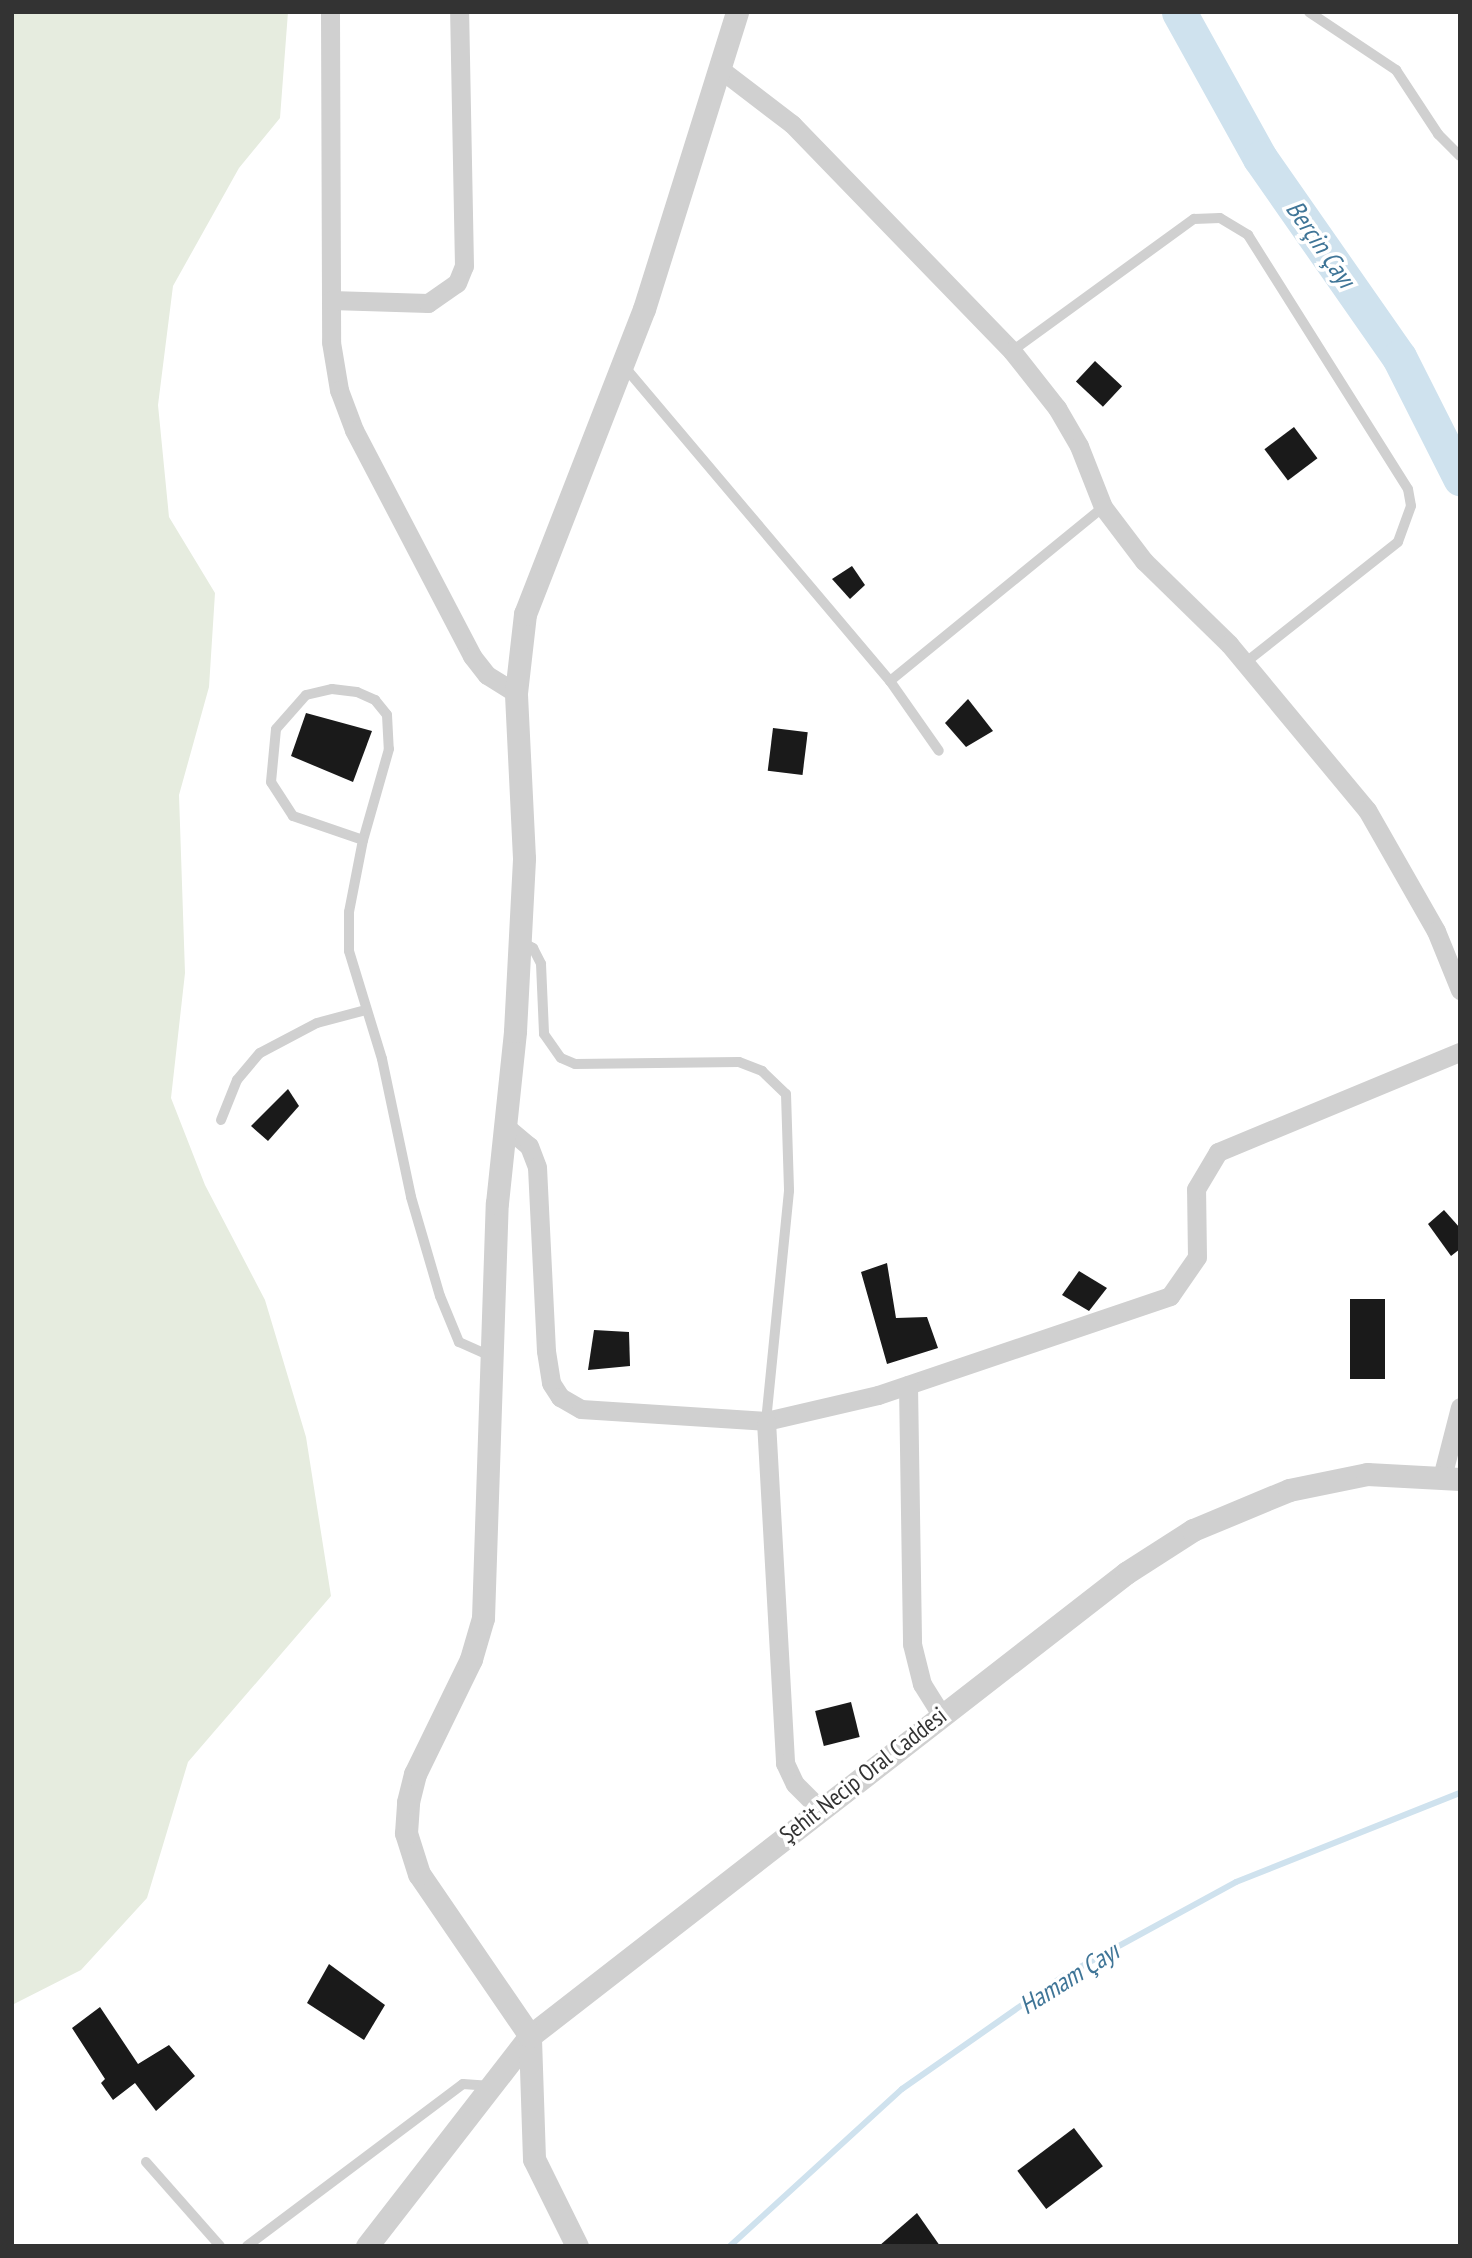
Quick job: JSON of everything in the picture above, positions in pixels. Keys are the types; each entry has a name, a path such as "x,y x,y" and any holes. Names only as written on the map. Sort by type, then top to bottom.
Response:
{"street":[{"path":"330,12 333,366 354,430 472,656 487,675 516,693"},
{"path":"331,300 428,303 457,283 464,266 459,12"},
{"path":"577,2246 534,2158 530,2036 419,1874 406,1833 415,1774 471,1659 483,1618 491,1356 524,858 516,693 525,614 622,364 737,12"},
{"path":"720,69 792,124 1012,351 1079,446 1103,507 1144,561 1245,663 1367,810 1436,931 1460,990"},
{"path":"505,1126 529,1146 537,1167 546,1351 551,1383 560,1397 581,1409 766,1420 908,1385 1170,1296 1196,1257 1196,1189 1218,1152 1460,1052"},
{"path":"908,1385 912,1644 922,1684 941,1714"},
{"path":"1451,1478 1460,1407"},
{"path":"766,1420 785,1763 795,1784 820,1809"},
{"name":"Şehit Necip Oral Caddesi","path":"367,2246 530,2036 941,1714 1126,1573 1222,1516 1333,1480 1390,1474 1451,1478"}],"lane":[{"path":"1309,12 1396,70 1460,156"},
{"path":"1012,351 1194,219 1220,218 1248,235 1408,489 1411,506 1398,542 1245,663"},
{"path":"622,364 890,681 939,751"},
{"path":"890,681 1103,507"},
{"path":"363,840 293,816 271,782 276,729 306,695 332,689 357,692 375,700 387,715 387,761 363,840 347,933 366,1010 382,1059 411,1197 454,1337 468,1350 491,1356"},
{"path":"520,941 531,945 541,964 544,1034 561,1058 575,1064 739,1062 762,1071 786,1094 789,1191 766,1420"},
{"path":"221,1120 237,1080 260,1053 317,1023 366,1010"},
{"path":"247,2246 463,2084 491,2086"},
{"path":"146,2162 220,2246"}],"shaded area":[{"path":"12,12 288,12 280,118 239,168 173,286 158,405 169,517 215,593 209,687 179,795 185,973 171,1098 205,1185 265,1300 306,1437 331,1596 188,1762 147,1898 81,1970 12,2005"}],"building":[{"path":"1095,361 1122,386 1103,407 1076,381"},
{"path":"1294,427 1317,458 1288,480 1264,449"},
{"path":"852,566 865,585 850,599 832,579"},
{"path":"968,699 993,731 966,747 945,723"},
{"path":"306,713 372,731 353,782 291,756"},
{"path":"773,728 808,732 802,775 768,771"},
{"path":"288,1089 299,1106 268,1141 251,1126"},
{"path":"1444,1210 1460,1228 1460,1249 1451,1256 1428,1224"},
{"path":"887,1263 896,1318 927,1317 938,1348 887,1364 861,1272"},
{"path":"1079,1271 1107,1288 1089,1311 1062,1295"},
{"path":"1350,1299 1385,1299 1385,1379 1350,1379"},
{"path":"594,1330 629,1332 630,1366 588,1370"},
{"path":"851,1702 860,1737 824,1746 815,1711"},
{"path":"329,1964 385,2005 364,2040 307,2003"},
{"path":"100,2007 138,2064 169,2045 195,2076 156,2111 135,2083 113,2100 101,2083 105,2079 72,2028"},
{"path":"1074,2128 1103,2166 1046,2209 1017,2171"},
{"path":"917,2213 940,2246 879,2246"}],"waterway":[{"name":"Berçin Çayı","path":"1179,12 1260,158 1399,357 1460,478"},
{"name":"Hamam Çayı","path":"730,2246 902,2089 1062,1977 1236,1882 1460,1793"}]}
